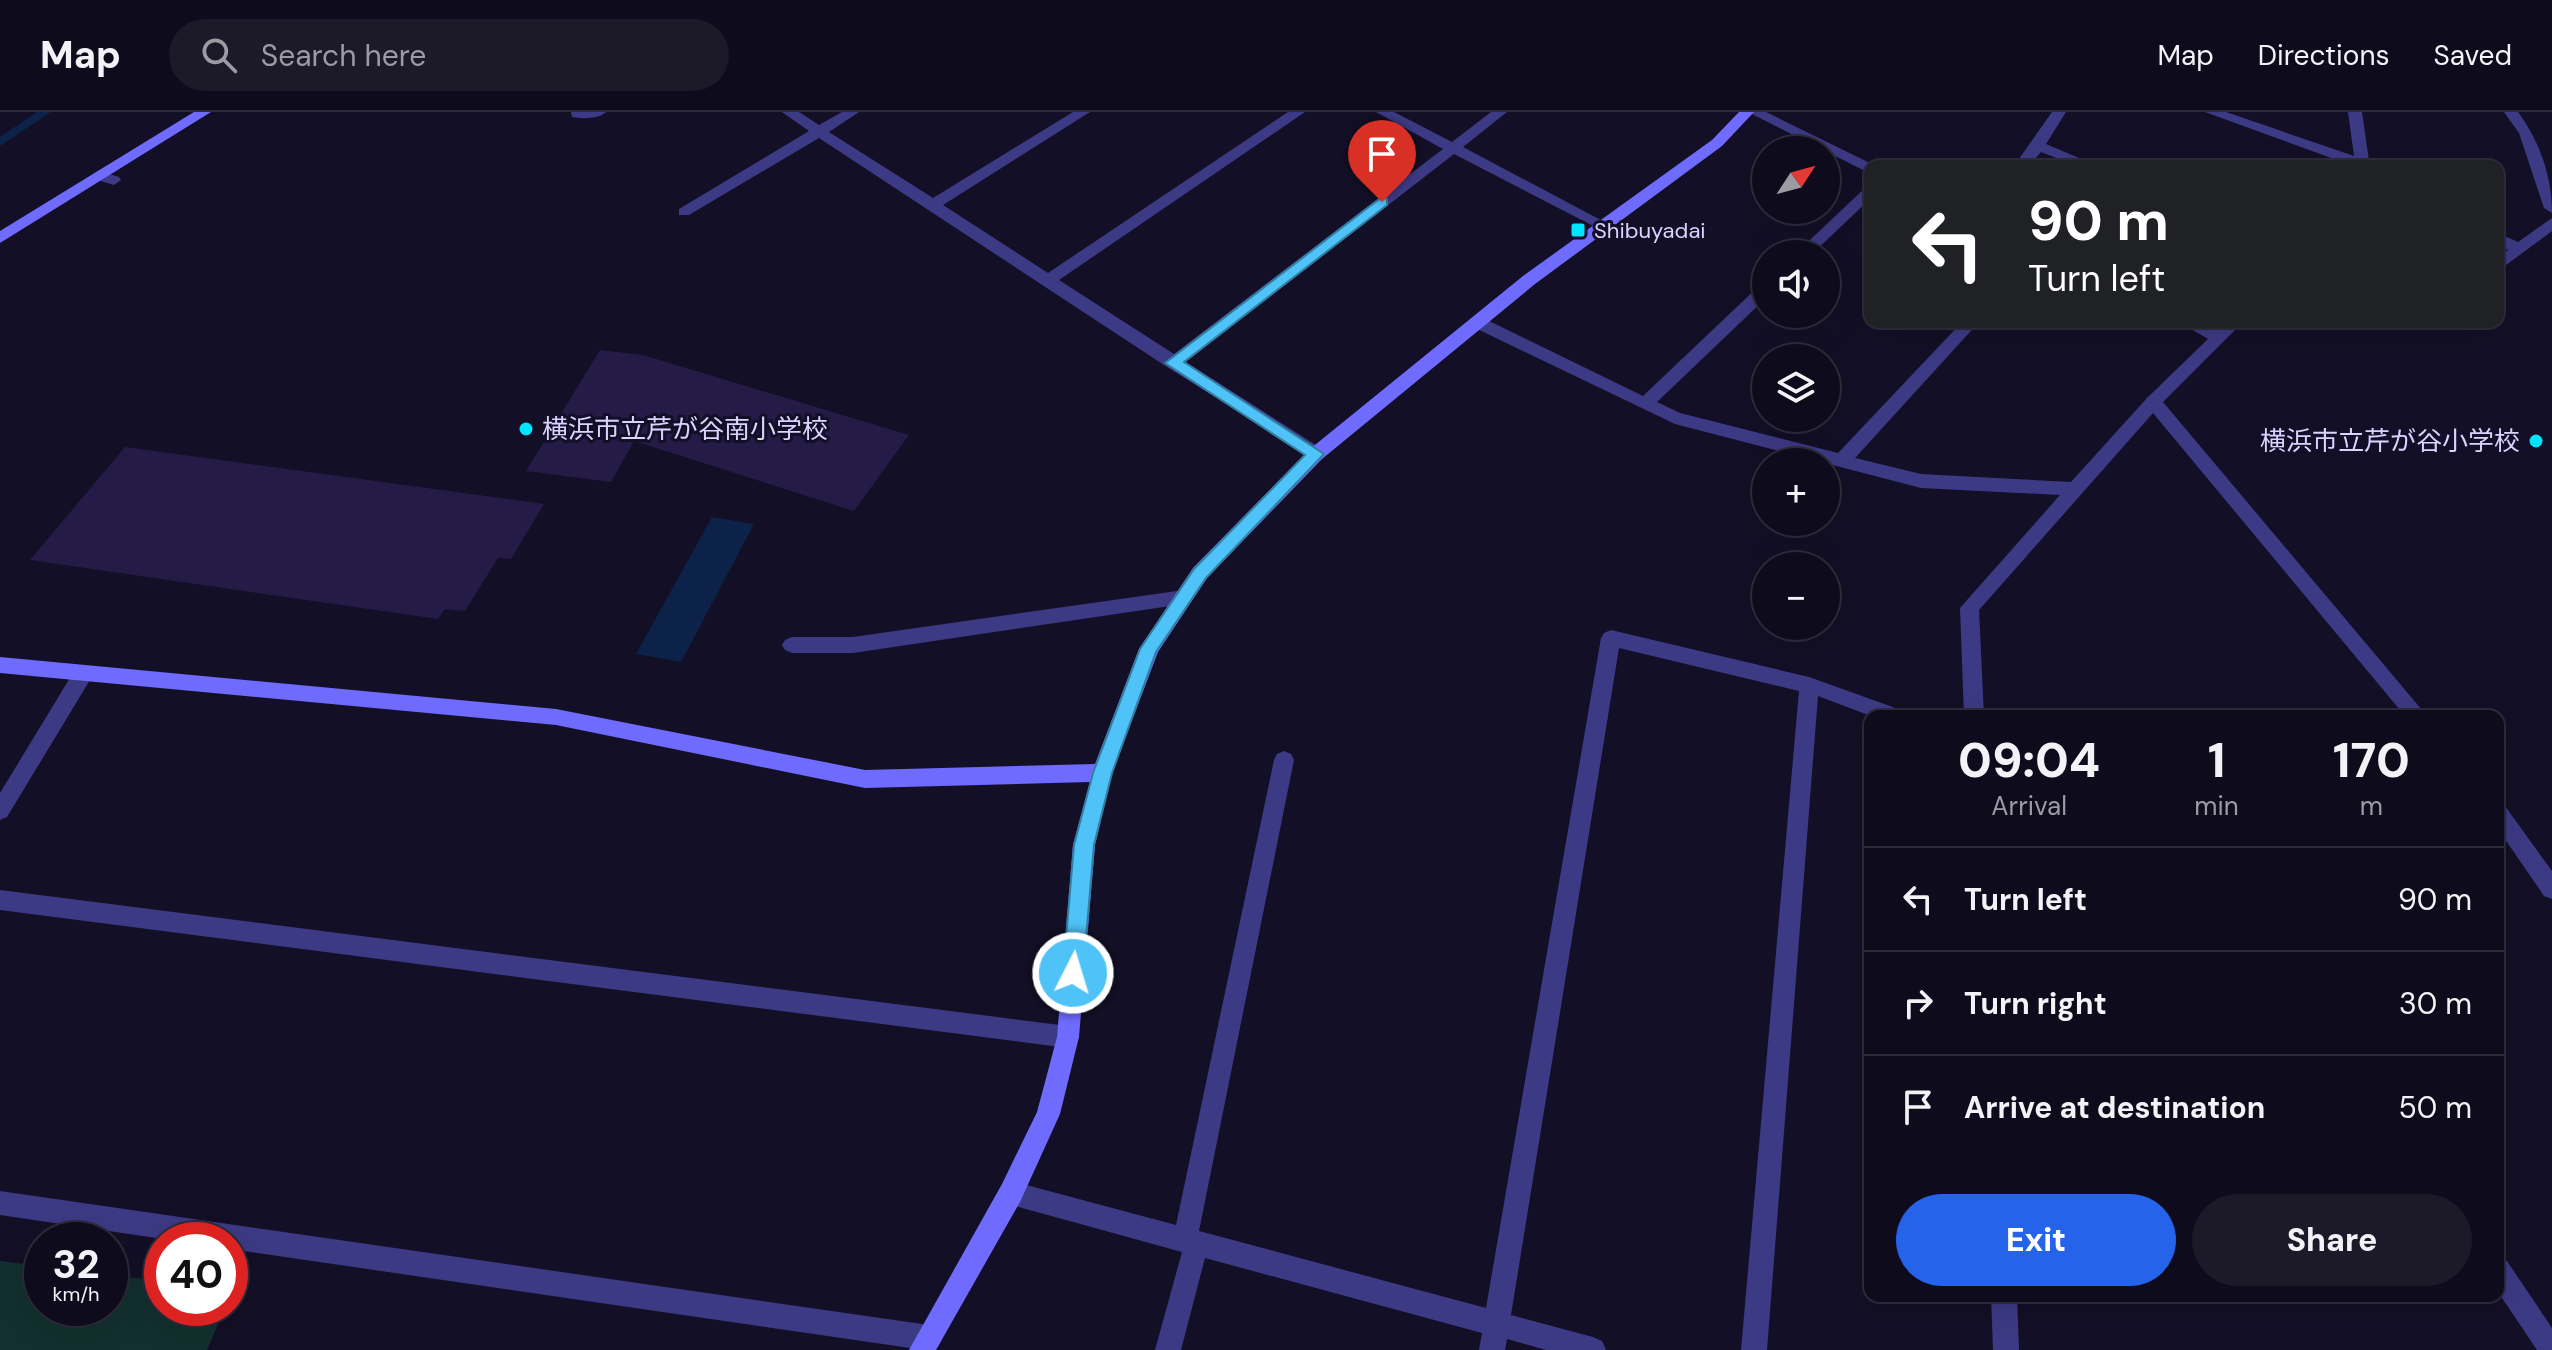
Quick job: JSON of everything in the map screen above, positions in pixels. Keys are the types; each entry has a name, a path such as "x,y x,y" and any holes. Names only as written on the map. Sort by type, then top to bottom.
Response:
{"street":[{"path":"0,238 106,178 204,112"},
{"path":"577,114 599,112"},
{"path":"789,112 1316,454"},
{"path":"684,212 852,112"},
{"path":"933,205 1083,112"},
{"path":"1047,281 1298,112"},
{"path":"1383,112 1604,226"},
{"path":"1173,363 1500,112"},
{"path":"0,1203 925,1344 1011,1193 1048,1114 1068,1037 1084,845 1102,773 1149,649 1200,573 1316,454 1477,322 1717,143 1747,112"},
{"path":"1755,112 1864,165"},
{"path":"2026,160 2059,112"},
{"path":"2212,112 2353,160"},
{"path":"2355,112 2364,160"},
{"path":"2511,112 2526,133 2547,181 2552,208"},
{"path":"2038,146 2075,160"},
{"path":"1818,240 1864,197"},
{"path":"2504,261 2552,223"},
{"path":"2504,241 2519,250"},
{"path":"1645,404 1752,302"},
{"path":"1477,322 1675,418 1921,481 2075,489"},
{"path":"1841,461 1965,328"},
{"path":"2199,328 2219,338"},
{"path":"1974,710 1969,608 2153,402 2229,328"},
{"path":"2153,402 2412,710"},
{"path":"792,645 853,645 1184,597"},
{"path":"1492,1350 1611,638 1809,685 1878,710"},
{"path":"0,665 556,717 865,779 1102,773"},
{"path":"0,811 83,674"},
{"path":"1754,1350 1809,685"},
{"path":"1168,1350 1284,760"},
{"path":"2504,826 2552,889"},
{"path":"0,900 1068,1037"},
{"path":"1011,1193 1593,1350"},
{"path":"2504,1279 2552,1350"},
{"path":"2004,1302 2006,1350"}],"green space":[{"path":"0,1261 24,1264 24,1326 128,1326 128,1277 144,1279 144,1326 217,1326 207,1350 0,1350"}],"water":[{"path":"712,517 754,524 681,662 636,654"}],"building":[{"path":"600,350 643,355 909,435 854,511 634,441 611,482 526,471"},
{"path":"125,447 544,504 511,559 498,558 465,611 445,609 438,619 30,560"}],"waterway":[{"path":"0,142 45,112"}],"place":[{"name":"Shibuyadai","path":"1578,230"},
{"name":"横浜市立芹が谷南小学校","path":"526,429"},
{"name":"横浜市立芹が谷小学校","path":"2536,441"}],"route":[{"path":"1073,973 1084,845 1102,773 1149,649 1200,573 1316,454 1173,363 1382,202"}]}
